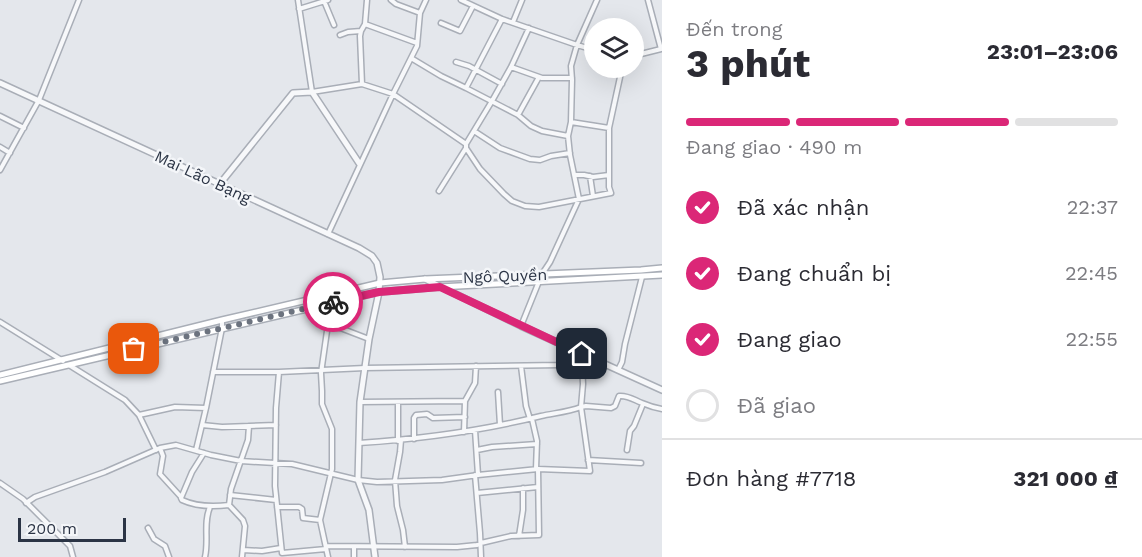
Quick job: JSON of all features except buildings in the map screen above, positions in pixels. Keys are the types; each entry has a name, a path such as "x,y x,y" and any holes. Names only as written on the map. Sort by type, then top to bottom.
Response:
{"main road":[{"name":"Ngô Quyền","path":"0,381 379,292 662,268"},
{"name":"Ngô Quyền","path":"0,375 380,283 425,279 662,275"}],"street":[{"path":"0,170 39,100 79,0"},
{"path":"298,0 312,92 359,163"},
{"path":"362,84 361,31 365,24 367,0"},
{"path":"392,0 420,13"},
{"path":"328,234 359,163 411,58 417,43 420,13 426,0"},
{"path":"461,0 502,19 584,47"},
{"path":"513,22 522,0"},
{"path":"521,326 579,199 568,136 571,122 571,66 577,45 597,0"},
{"path":"644,53 662,49 648,0"},
{"path":"299,9 326,1 334,25"},
{"path":"441,23 460,31 472,6"},
{"path":"466,88 502,19"},
{"path":"365,24 417,43"},
{"path":"439,191 502,84 529,28"},
{"path":"340,35 361,31"},
{"path":"411,58 518,115 531,126 542,131 568,136"},
{"path":"456,62 502,84"},
{"path":"511,67 549,79 572,78"},
{"path":"518,115 539,77"},
{"path":"219,185 293,93 362,84 393,94 466,146 480,170 512,201 525,206 539,207 611,193 609,187 609,128 620,78"},
{"name":"Mai Lão Bạng","path":"0,84 39,100 372,256 377,263 380,283 360,402 358,480"},
{"path":"0,116 24,128"},
{"path":"571,122 609,128"},
{"path":"474,131 500,148 530,159 540,160 570,153"},
{"path":"0,147 10,153"},
{"path":"574,175 609,175"},
{"path":"590,176 593,196"},
{"path":"618,370 622,362 642,277"},
{"path":"425,279 521,326 662,390"},
{"path":"319,312 317,319 369,339"},
{"path":"196,450 222,320"},
{"path":"0,322 125,400 139,416 158,449 163,453 160,474 182,497 182,500 190,504 210,507 229,506 243,520 245,526 242,557"},
{"path":"328,324 322,370 322,400 332,429 332,473 320,520 328,557"},
{"path":"213,372 602,363"},
{"path":"26,503 158,449 176,445 241,461 292,464 358,480 395,482 442,480 537,469 590,471 581,407 584,384 582,364"},
{"path":"464,432 465,401 475,383 476,366"},
{"path":"243,550 282,553 354,547 457,547 519,536 539,535 536,431 526,406 521,366"},
{"path":"279,372 275,486 282,553"},
{"path":"498,392 500,425"},
{"path":"359,443 399,441 464,432 568,412 586,406 611,408 622,395 662,409"},
{"path":"360,402 465,401"},
{"path":"398,402 400,452 395,482 405,547"},
{"path":"627,450 630,431 644,404"},
{"path":"139,416 175,407 206,408"},
{"path":"414,439 416,415 427,414 434,418 465,417"},
{"path":"202,424 217,427 276,425"},
{"path":"229,506 231,489 248,440 249,426"},
{"path":"475,430 481,557"},
{"path":"477,450 537,444"},
{"path":"182,497 192,472 204,453"},
{"path":"588,460 641,463"},
{"path":"358,480 369,510 375,557"},
{"path":"0,483 26,503 70,546 73,557"},
{"path":"477,493 538,487"},
{"path":"519,536 523,510 523,488"},
{"path":"230,495 276,500"},
{"path":"205,557 206,519 210,507"},
{"path":"277,507 301,507 303,518 320,520"},
{"path":"148,528 154,539 165,546 169,557"},
{"path":"354,547 354,557"}],"way so far":[{"path":"134,349 333,302"}],"route":[{"path":"333,302 379,292 440,287 582,354"}]}
